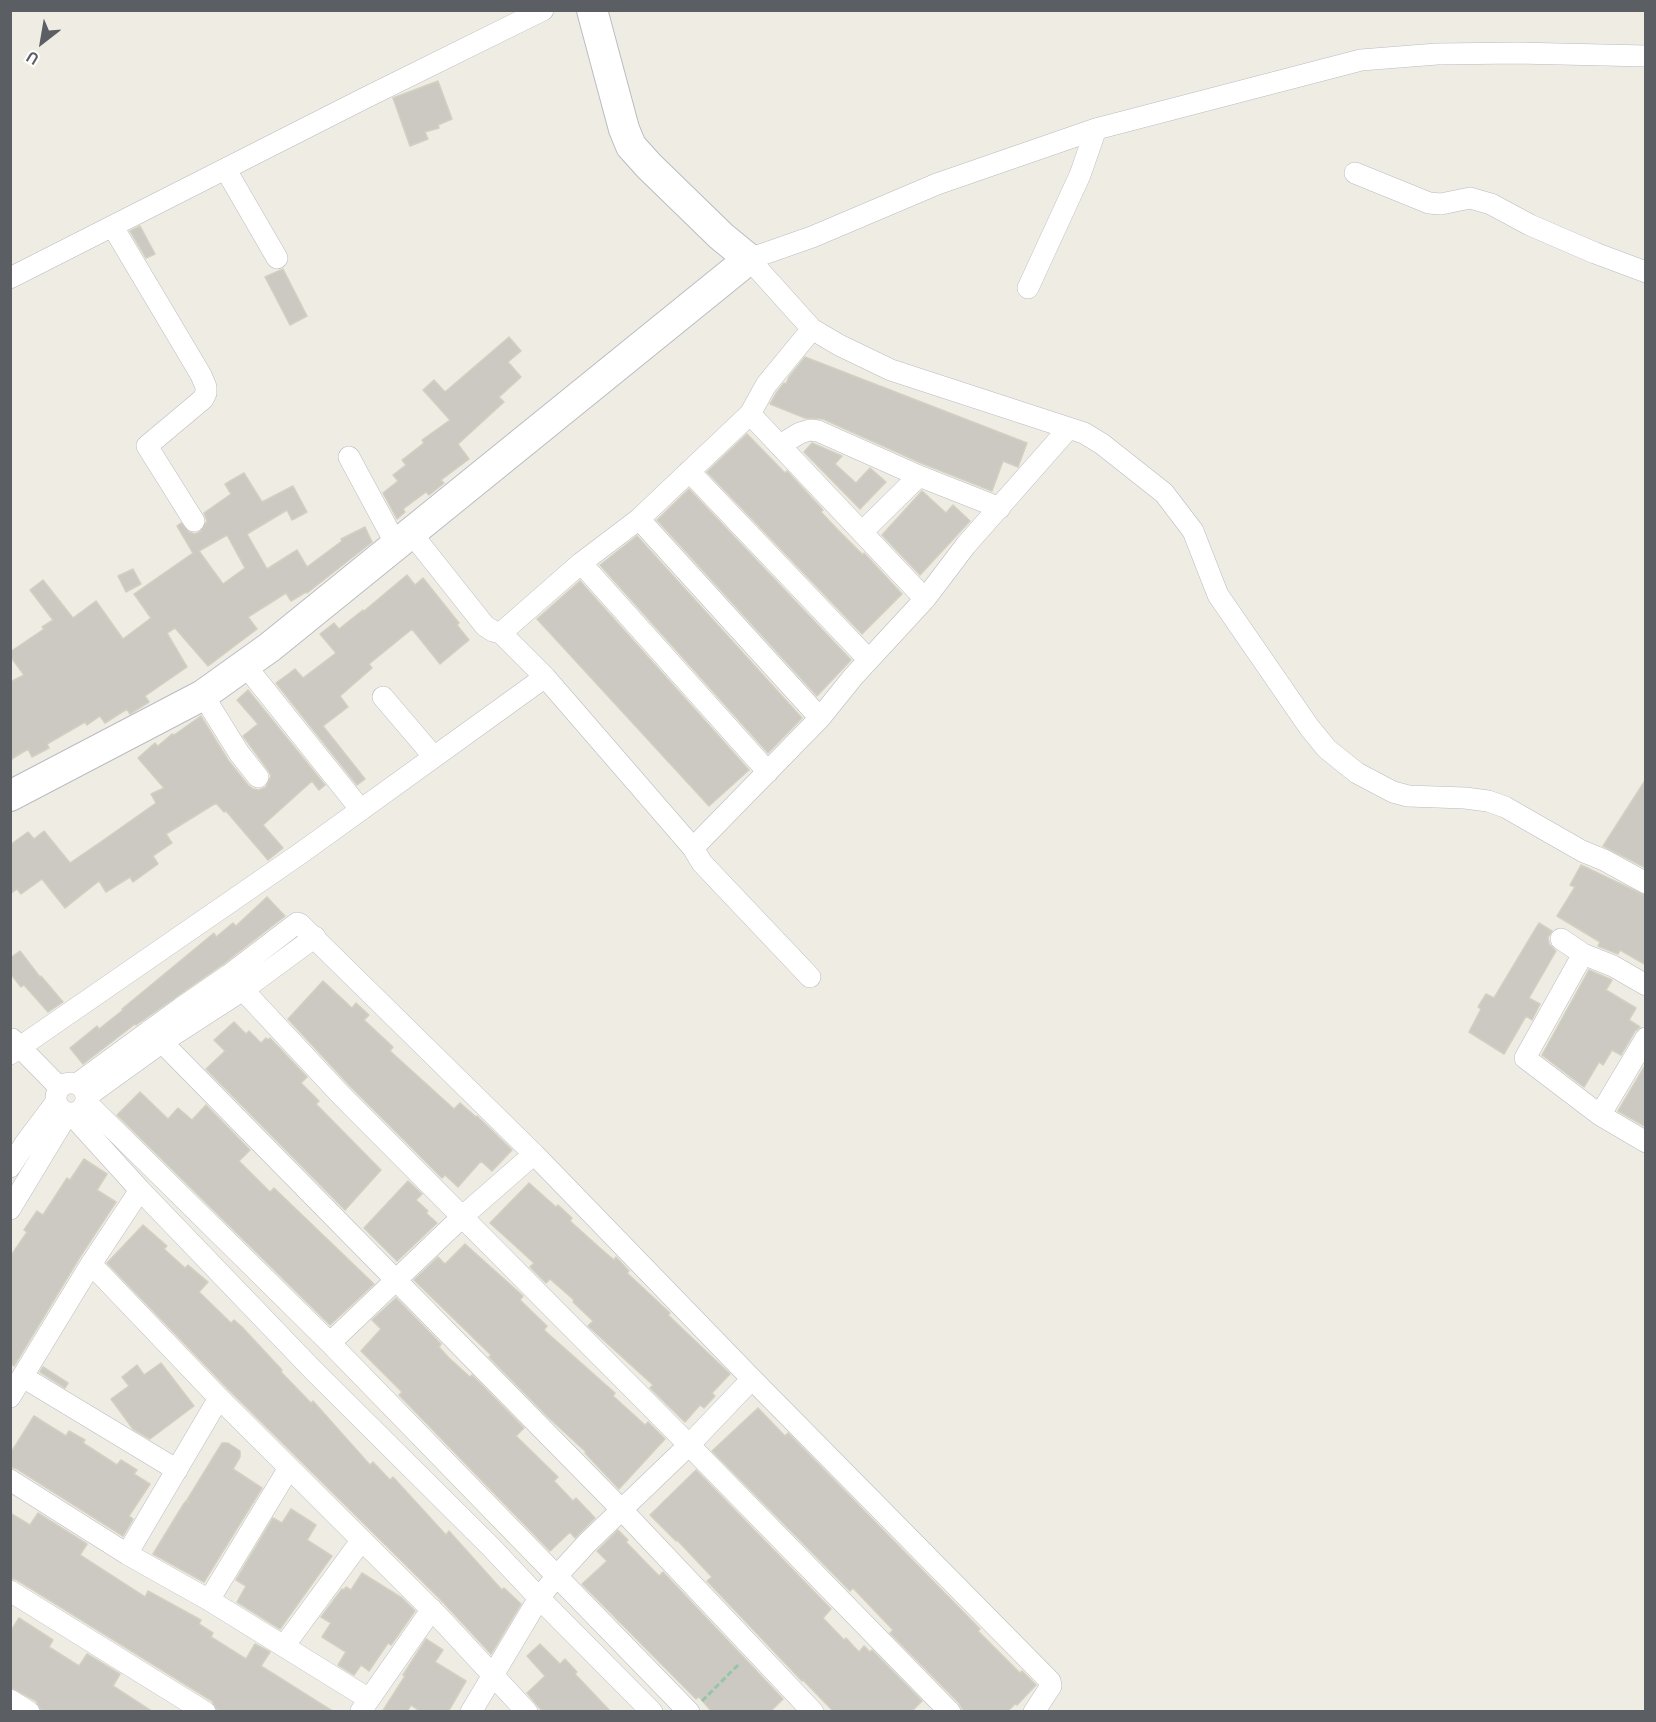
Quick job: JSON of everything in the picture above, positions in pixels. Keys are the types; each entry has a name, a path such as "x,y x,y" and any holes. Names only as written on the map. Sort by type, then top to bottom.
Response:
{"street":[{"path":"10,278 543,10"},
{"path":"592,10 624,129 631,146 648,166 749,260 812,329 891,370 1084,433 1102,444 1164,493 1193,531 1218,595 1309,727 1327,749 1350,767 1393,792 1408,796 1466,798 1488,801 1505,807 1646,884"},
{"path":"10,796 203,695 245,665 404,540 567,405 749,260 812,237 947,181 1096,129 1361,60 1437,54 1643,53"},
{"path":"1028,288 1080,176 1096,129"},
{"path":"226,170 277,258"},
{"path":"1355,174 1429,203 1441,204 1470,198 1491,204 1530,225 1646,272"},
{"path":"113,227 206,387 203,399 147,445 194,521"},
{"path":"501,633 581,563 639,519 750,414 766,385 812,329"},
{"path":"750,414 925,599"},
{"path":"693,848 820,718 925,599 966,545 1069,428"},
{"path":"780,445 800,433 810,430 818,432 1000,508"},
{"path":"349,457 404,540 485,626 501,633 545,677 693,848 702,863 810,977"},
{"path":"688,471 870,660"},
{"path":"862,532 919,476"},
{"path":"639,519 820,718"},
{"path":"581,563 768,772"},
{"path":"245,665 361,810"},
{"path":"545,677 361,810 14,1046 330,1343 556,1577 694,1708"},
{"path":"203,695 239,753 258,777"},
{"path":"383,697 434,757"},
{"path":"10,1167 26,1142 72,1100 187,1015 236,983 315,937 534,1154 1050,1681 1051,1686 1034,1712"},
{"path":"1561,939 1583,954 1613,966 1646,985"},
{"path":"1583,954 1525,1058 1600,1115 1646,1142"},
{"path":"236,983 341,1095 463,1216 950,1712"},
{"path":"156,1037 621,1509 813,1712"},
{"path":"1600,1115 1646,1038"},
{"path":"72,1100 140,1190 312,1369 491,1547 652,1712"},
{"path":"10,1209 72,1100"},
{"path":"330,1343 463,1216 534,1154"},
{"path":"10,1398 91,1263 140,1190"},
{"path":"91,1263 219,1398 432,1609 527,1712"},
{"path":"22,1377 177,1470"},
{"path":"471,1712 539,1598 556,1577 752,1379"},
{"path":"127,1554 219,1398"},
{"path":"209,1600 289,1468"},
{"path":"10,1480 127,1554 284,1646 365,1706 432,1609"},
{"path":"284,1646 361,1541"},
{"path":"10,1591 205,1712"},
{"path":"10,1700 29,1712"}],"path":[{"path":"694,1708 755,1650"}],"building":[{"path":"438,81 452,119 438,125 439,128 425,132 428,139 410,146 393,98"},
{"path":"140,226 155,254 146,258 130,231"},
{"path":"283,269 307,316 290,325 265,277"},
{"path":"509,337 521,351 508,362 521,377 499,397 504,402 458,444 469,459 441,480 444,483 429,495 426,492 403,509 405,512 397,519 383,493 398,481 393,475 406,465 402,460 424,443 422,440 450,420 423,390 434,380 445,392"},
{"path":"805,357 1027,443 1018,467 1003,461 992,491 921,463 823,419 805,418 770,404"},
{"path":"747,434 785,473 787,471 823,510 821,512 902,594 862,634 707,472"},
{"path":"812,443 842,456 835,464 856,483 870,468 886,482 860,509 804,452"},
{"path":"244,473 262,502 293,486 307,512 292,520 287,510 247,534 267,569 297,550 307,567 342,541 341,539 365,527 372,542 307,593 291,601 286,593 248,617 257,629 208,666 175,628 167,633 187,667 145,696 149,702 130,714 127,709 105,723 100,716 87,725 85,722 47,744 49,748 32,757 28,749 10,760 10,682 24,675 10,656 10,652 44,629 42,627 53,620 30,590 43,580 73,618 96,601 123,639 151,618 134,594 193,553 177,526 181,523 189,532 195,534 201,531 207,521 204,513 231,494 225,484","holes":["227,535 245,568 223,584 199,551"]},
{"path":"689,489 851,660 817,696 657,520"},
{"path":"922,491 946,513 953,505 970,521 920,575 882,535"},
{"path":"637,536 802,718 768,753 600,565"},
{"path":"133,569 141,584 126,592 118,576"},
{"path":"407,575 415,585 423,578 459,623 457,625 469,640 440,664 412,629 369,664 372,668 340,696 348,707 323,726 365,779 357,785 276,683 295,669 303,678 336,653 320,634 334,623 339,629"},
{"path":"580,581 749,770 709,806 537,619"},
{"path":"248,690 325,785 319,790 312,781 263,825 283,848 268,860 226,811 224,812 216,803 166,834 172,843 153,856 158,864 133,882 130,877 106,892 99,881 65,908 42,879 21,894 17,889 10,894 10,845 28,832 34,839 44,831 70,863 156,803 151,794 164,788 138,758 155,743 158,746 172,734 174,735 201,716 228,760 248,785 259,790 266,787 271,776 243,736 258,724 237,700"},
{"path":"1646,779 1646,868 1603,846"},
{"path":"1581,865 1646,896 1646,965 1620,950 1618,954 1598,946 1600,942 1557,916 1575,887 1570,885"},
{"path":"267,897 285,916 222,965 135,1024 83,1064 70,1048 97,1026 99,1029 123,1010 214,933 216,937 233,923 236,926"},
{"path":"1539,923 1552,931 1548,937 1549,944 1556,951 1529,998 1540,1004 1532,1020 1526,1016 1504,1054 1469,1032 1481,1009 1478,1007 1486,994 1494,998"},
{"path":"20,951 63,1002 48,1012 24,985 21,987 10,973 10,958"},
{"path":"1589,970 1612,980 1606,990 1636,1008 1629,1020 1640,1027 1635,1031 1621,1055 1612,1050 1603,1065 1599,1062 1584,1087 1542,1055"},
{"path":"323,981 352,1008 356,1003 369,1015 364,1020 393,1047 390,1051 454,1109 460,1103 512,1150 492,1171 481,1161 458,1187 445,1175 442,1178 350,1086 288,1019"},
{"path":"234,1022 246,1034 249,1031 261,1043 266,1038 268,1040 270,1038 307,1077 301,1083 319,1101 316,1104 381,1170 345,1210 206,1069 225,1051 214,1040"},
{"path":"1646,1064 1646,1127 1618,1111"},
{"path":"140,1092 168,1119 178,1108 192,1120 206,1105 250,1150 239,1161 270,1192 274,1188 374,1284 330,1325 117,1115"},
{"path":"84,1159 107,1174 97,1190 116,1202 14,1366 10,1363 10,1257 27,1232 24,1230 37,1211 43,1215 67,1178 70,1180"},
{"path":"408,1181 422,1194 416,1200 437,1223 397,1261 364,1228"},
{"path":"529,1183 556,1207 558,1205 572,1218 570,1221 614,1260 616,1257 629,1271 627,1273 730,1374 712,1393 715,1396 704,1408 700,1405 685,1422 650,1388 653,1385 588,1326 593,1321 573,1302 574,1300 550,1279 546,1283 530,1267 534,1263 490,1223"},
{"path":"143,1225 167,1246 164,1249 185,1268 188,1265 208,1282 199,1292 231,1323 234,1320 242,1327 282,1370 281,1372 311,1403 313,1401 370,1465 373,1462 390,1480 393,1477 446,1535 449,1531 502,1590 504,1588 521,1604 491,1654 440,1599 228,1389 107,1263"},
{"path":"465,1244 523,1296 520,1300 547,1326 544,1330 615,1393 613,1396 645,1425 648,1422 665,1439 619,1489 586,1452 489,1357 491,1355 414,1280 438,1257 445,1264"},
{"path":"396,1298 441,1344 439,1347 449,1358 470,1377 472,1375 524,1428 516,1436 558,1477 554,1481 573,1501 576,1498 595,1518 575,1538 570,1532 550,1551 399,1395 402,1392 361,1351 381,1329 372,1320"},
{"path":"161,1363 194,1406 150,1439 133,1429 111,1399 129,1386 122,1377 137,1365 144,1375"},
{"path":"43,1367 68,1383 65,1388 40,1372"},
{"path":"758,1408 785,1436 788,1433 980,1629 978,1631 1020,1673 1022,1671 1036,1685 1017,1705 1015,1704 1007,1712 964,1712 959,1703 890,1633 893,1630 853,1588 850,1591 712,1451"},
{"path":"34,1416 66,1436 69,1431 85,1440 83,1443 117,1465 121,1460 137,1470 134,1474 150,1484 129,1516 133,1519 123,1536 17,1469 10,1467 10,1454"},
{"path":"222,1443 228,1443 240,1451 240,1457 233,1469 262,1488 204,1582 153,1554 183,1505 186,1501 190,1503 187,1500"},
{"path":"696,1470 831,1609 823,1618 844,1640 846,1638 859,1652 864,1646 870,1652 872,1650 922,1701 911,1712 834,1712 707,1581 712,1577 650,1515"},
{"path":"291,1509 316,1525 307,1540 332,1556 280,1629 237,1602 246,1586 236,1580 273,1518 282,1523"},
{"path":"10,1513 30,1525 38,1513 87,1544 80,1555 145,1597 148,1591 201,1620 199,1624 213,1633 211,1637 246,1659 255,1644 270,1652 261,1666 334,1712 218,1712 212,1701 17,1580 10,1578"},
{"path":"618,1530 628,1540 626,1542 659,1576 663,1572 783,1699 770,1712 712,1712 699,1697 696,1699 582,1584 607,1561 597,1551"},
{"path":"362,1573 402,1598 415,1611 391,1645 388,1643 369,1671 361,1665 354,1675 338,1665 346,1652 322,1637 331,1623 321,1617 342,1589 346,1587 351,1590"},
{"path":"19,1618 53,1640 49,1647 79,1666 87,1654 120,1674 113,1686 153,1712 42,1712 36,1701 10,1687 10,1632"},
{"path":"426,1639 443,1650 435,1662 466,1681 448,1712 421,1712 411,1705 407,1712 382,1712 405,1676 403,1675"},
{"path":"540,1644 560,1664 565,1659 577,1672 575,1674 611,1712 543,1712 527,1693 545,1676 527,1656"}]}
